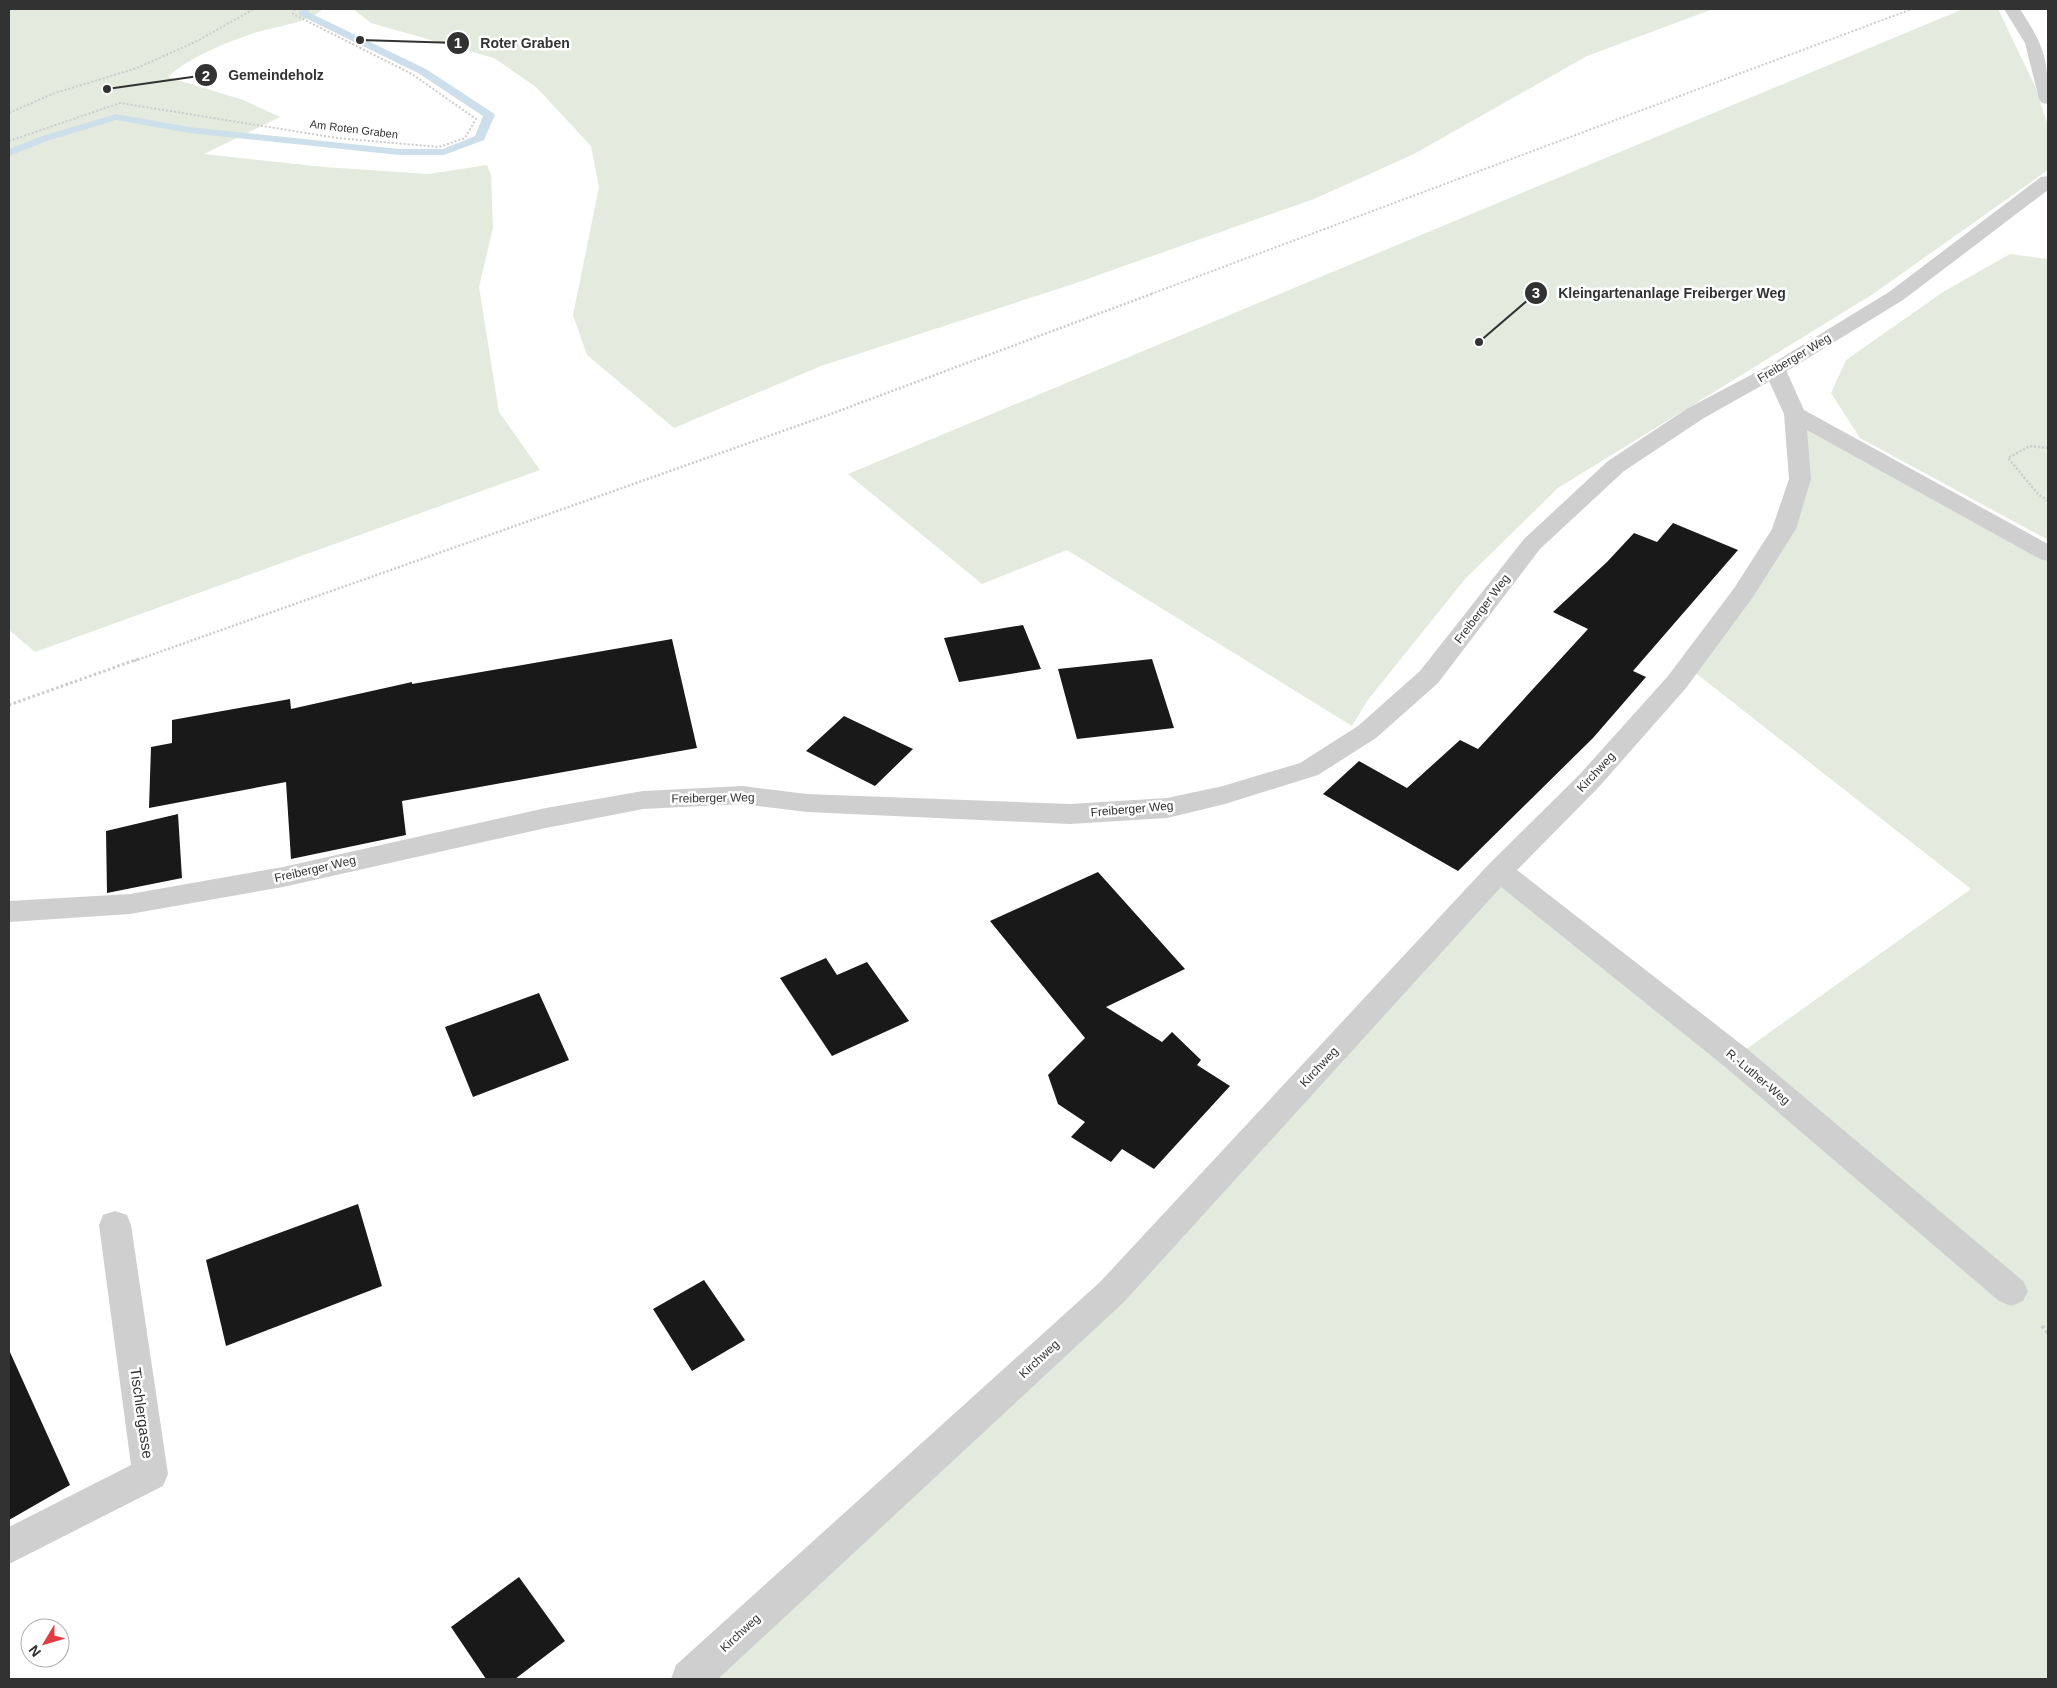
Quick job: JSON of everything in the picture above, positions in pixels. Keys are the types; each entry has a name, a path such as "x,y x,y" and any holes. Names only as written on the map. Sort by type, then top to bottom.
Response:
{"street":[{"path":"2012,9 2034,43 2048,99"},
{"name":"Freiberger Weg","path":"9,912 130,904 283,877 537,820 643,800 743,795 807,803 1070,814 1168,808 1225,795 1309,769 1367,732 1429,678 1532,544 1616,466 1696,412 1776,370 1896,296 2048,182"},
{"name":"Kirchweg","path":"690,1679 1112,1292 1499,871 1589,781 1671,689 1744,592 1784,529 1800,479 1795,414 1776,370"},
{"path":"1795,414 2048,554"},
{"name":"R.-Luther-Weg","path":"1499,871 1735,1057 2011,1291"},
{"name":"Tischlergasse","path":"9,1546 150,1474 115,1225"}],"path":[{"path":"9,113 52,94 137,68 196,42 254,9"},
{"name":"Am Roten Graben","path":"9,141 120,103 337,138 439,147 464,138 476,119 412,74 293,14 295,9"},
{"path":"9,705 828,415 1912,9"},
{"path":"2048,448 2030,446 2008,458 2038,494 2048,501"}],"shaded area":[{"path":"9,9 323,9 309,18 254,33 220,46 186,63 168,77 243,100 280,117 204,154 324,167 428,174 487,165 491,175 493,228 479,287 499,412 540,470 35,652 9,630"},
{"path":"353,9 1713,9 1587,56 1414,154 1314,199 1073,284 821,366 674,428 587,355 573,315 599,187 591,146 536,87 494,58 371,23"},
{"path":"1963,9 1998,9 2035,86 2048,125 2048,170 1873,294 1558,488 1465,579 1367,701 1352,726 1067,550 982,584 848,474"},
{"path":"2010,254 2048,259 2048,540 1860,438 1831,393 1846,360 1943,292"},
{"path":"1795,414 2048,554 2048,1679 690,1679 1112,1292 1499,871 1735,1057 1971,889 1688,667 1744,592 1800,479"}],"building":[{"path":"1673,523 1738,550 1633,671 1646,677 1593,738 1458,871 1323,794 1359,761 1407,788 1460,740 1478,749 1588,629 1553,612 1607,562 1634,533 1657,542"},
{"path":"1023,625 1041,669 959,682 944,638"},
{"path":"672,639 697,748 402,801 406,835 291,859 286,782 149,808 151,747 172,743 172,720 290,699 291,709 412,682 412,684"},
{"path":"1152,659 1174,728 1077,739 1058,669"},
{"path":"844,716 913,749 875,786 806,751"},
{"path":"178,814 182,878 107,893 106,831"},
{"path":"1098,872 1185,969 1106,1007 1162,1042 1172,1032 1201,1060 1197,1065 1230,1086 1154,1169 1122,1149 1111,1162 1071,1137 1085,1122 1058,1104 1048,1075 1085,1038 990,921"},
{"path":"826,958 837,975 867,962 909,1021 832,1056 780,978"},
{"path":"539,993 569,1060 473,1097 445,1027"},
{"path":"358,1204 382,1286 226,1346 206,1260"},
{"path":"704,1280 745,1340 692,1371 653,1309"},
{"path":"9,1350 70,1485 9,1520"},
{"path":"519,1577 565,1641 515,1679 486,1679 451,1627"}],"waterway":[{"path":"9,153 43,139 116,117 189,130 399,152 444,152 480,138 489,115 422,71 303,13 304,9"}],"place":[{"name":"Roter Graben","path":"360,40"},
{"name":"Gemeindeholz","path":"107,89"},
{"name":"Kleingartenanlage Freiberger Weg","path":"1479,342"}]}
